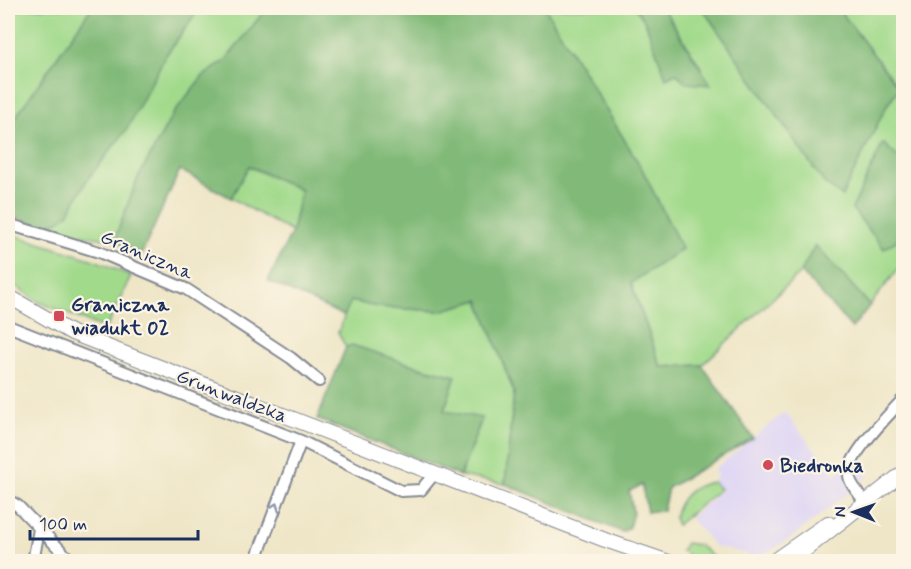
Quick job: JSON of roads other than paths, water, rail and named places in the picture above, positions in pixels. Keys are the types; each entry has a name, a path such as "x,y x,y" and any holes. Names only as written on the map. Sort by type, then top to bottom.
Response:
{"street":[{"name":"Graniczna","path":"8,224 99,252 186,289 300,364 319,381"},
{"path":"8,296 72,333 605,540 669,561"},
{"name":"Grunwaldzka","path":"8,326 301,441 401,491 421,489 434,474"},
{"path":"861,503 848,471 856,455 903,398"},
{"path":"255,561 301,441"},
{"path":"790,561 903,472"},
{"path":"8,500 18,506 72,561"},
{"path":"772,561 861,503"},
{"path":"33,561 39,529"}],"place":[{"name":"Graniczna wiadukt 02","path":"59,316"},
{"name":"Biedronka","path":"768,465"}]}
